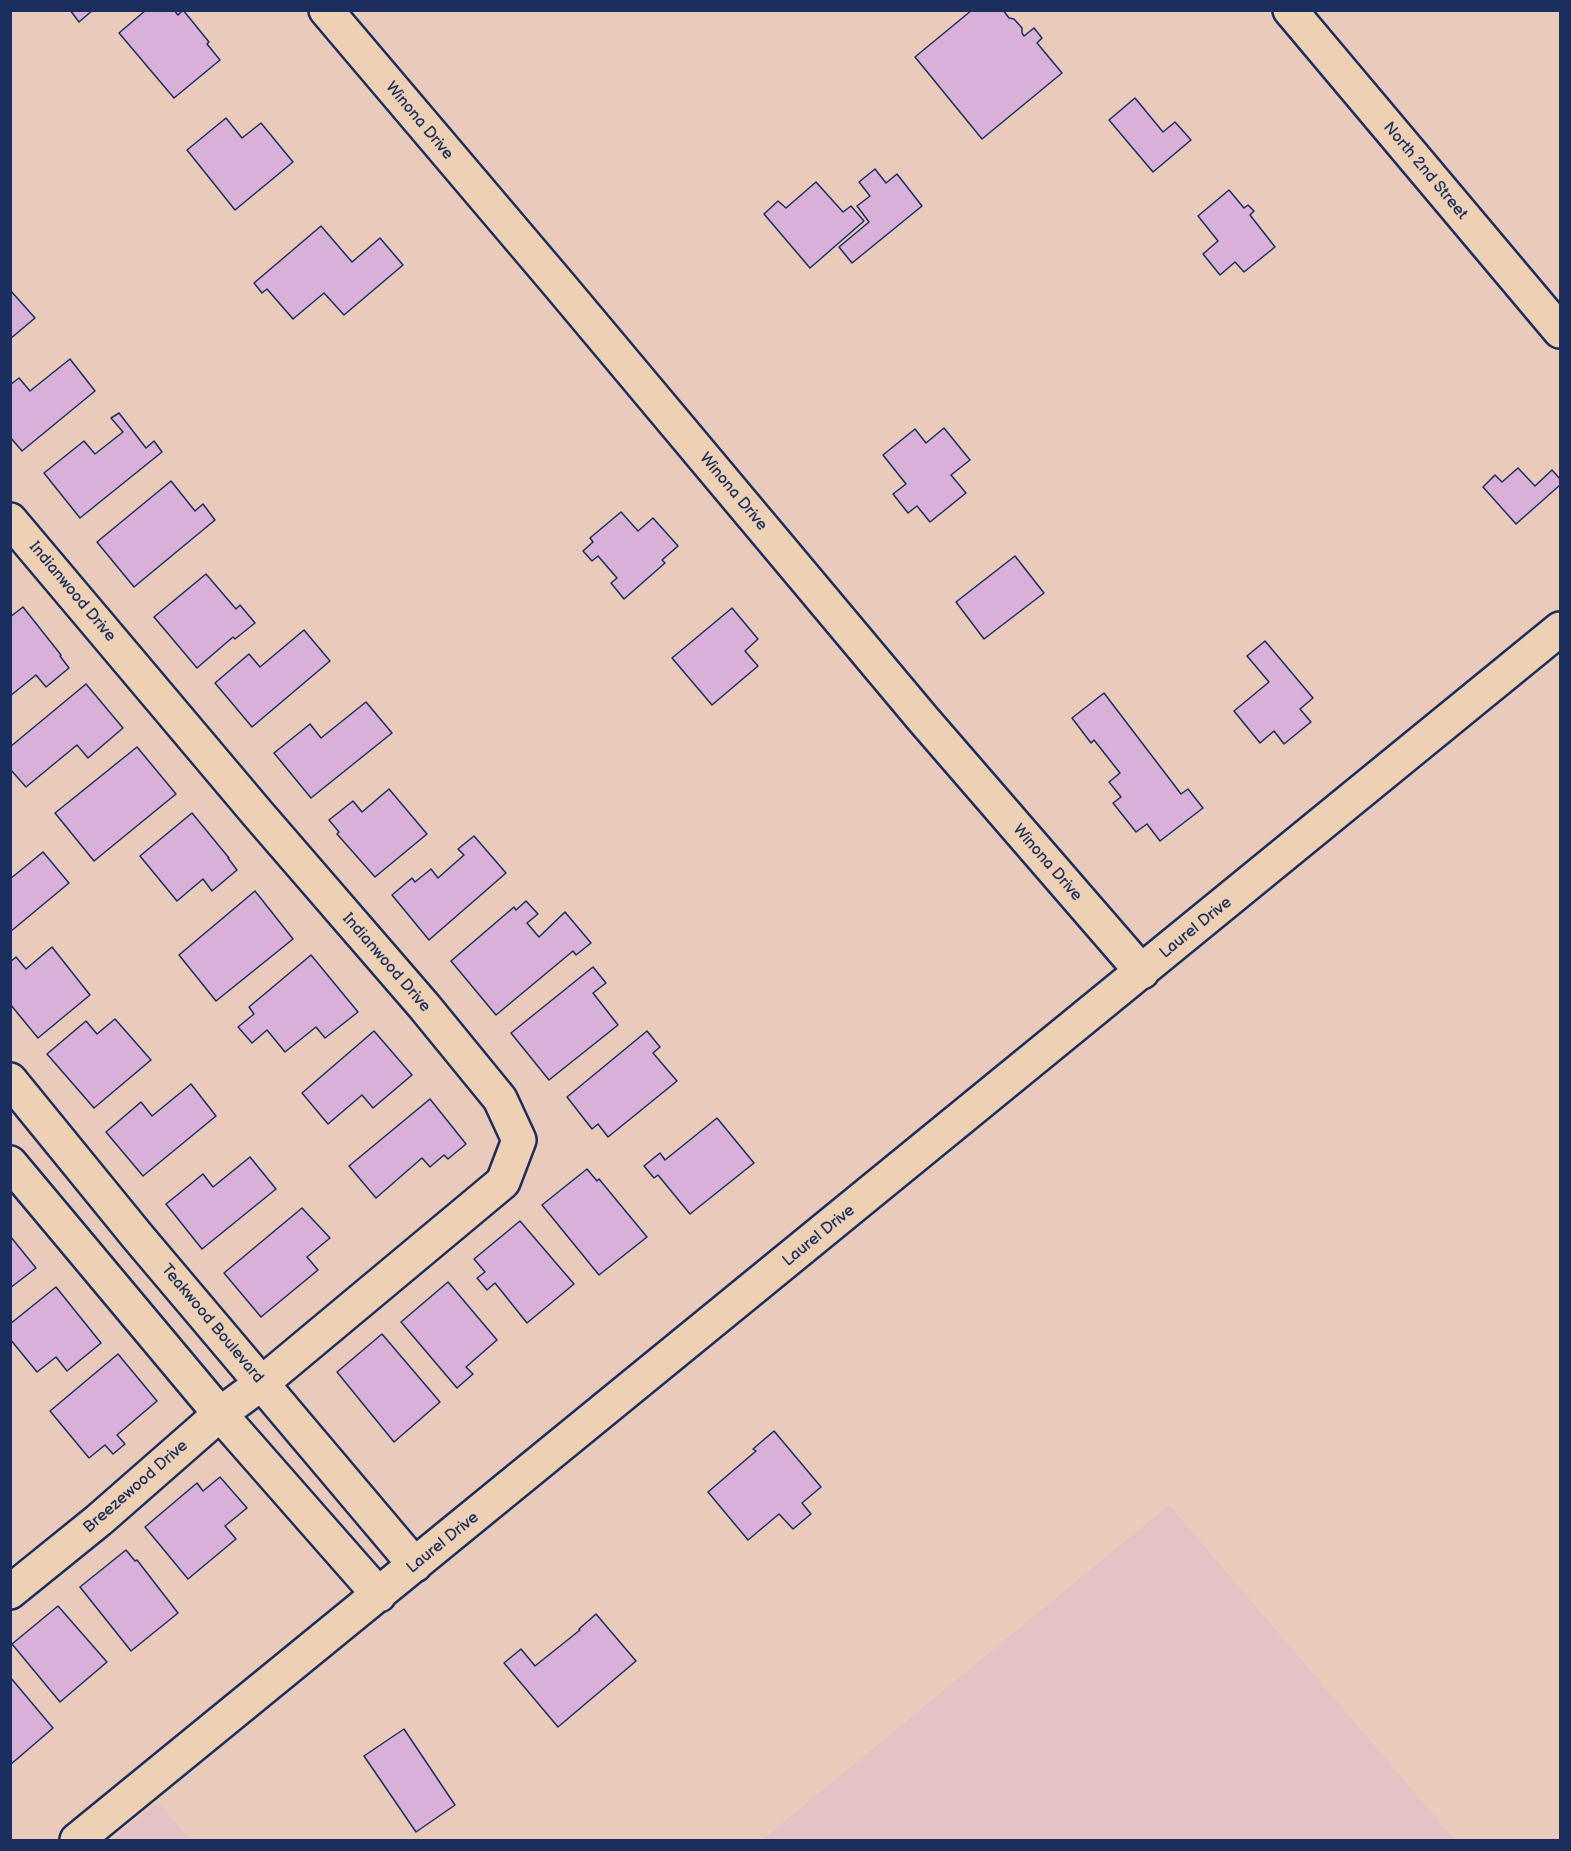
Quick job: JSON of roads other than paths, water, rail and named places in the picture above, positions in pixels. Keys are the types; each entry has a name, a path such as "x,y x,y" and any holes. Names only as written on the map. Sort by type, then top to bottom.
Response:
{"street":[{"name":"Winona Drive","path":"326,10 577,305 922,719 1142,972"},
{"name":"North 2nd Street","path":"1290,10 1560,331"},
{"name":"Indianwood Drive","path":"10,520 258,814 431,1014 500,1100 519,1140 503,1182 262,1383"},
{"name":"Laurel Drive","path":"76,1840 1560,629"},
{"name":"Teakwood Boulevard","path":"10,1080 138,1237 415,1565"},
{"path":"10,1163 220,1414 379,1595"},
{"name":"Breezewood Drive","path":"10,1592 99,1520 220,1414 262,1383"}]}
